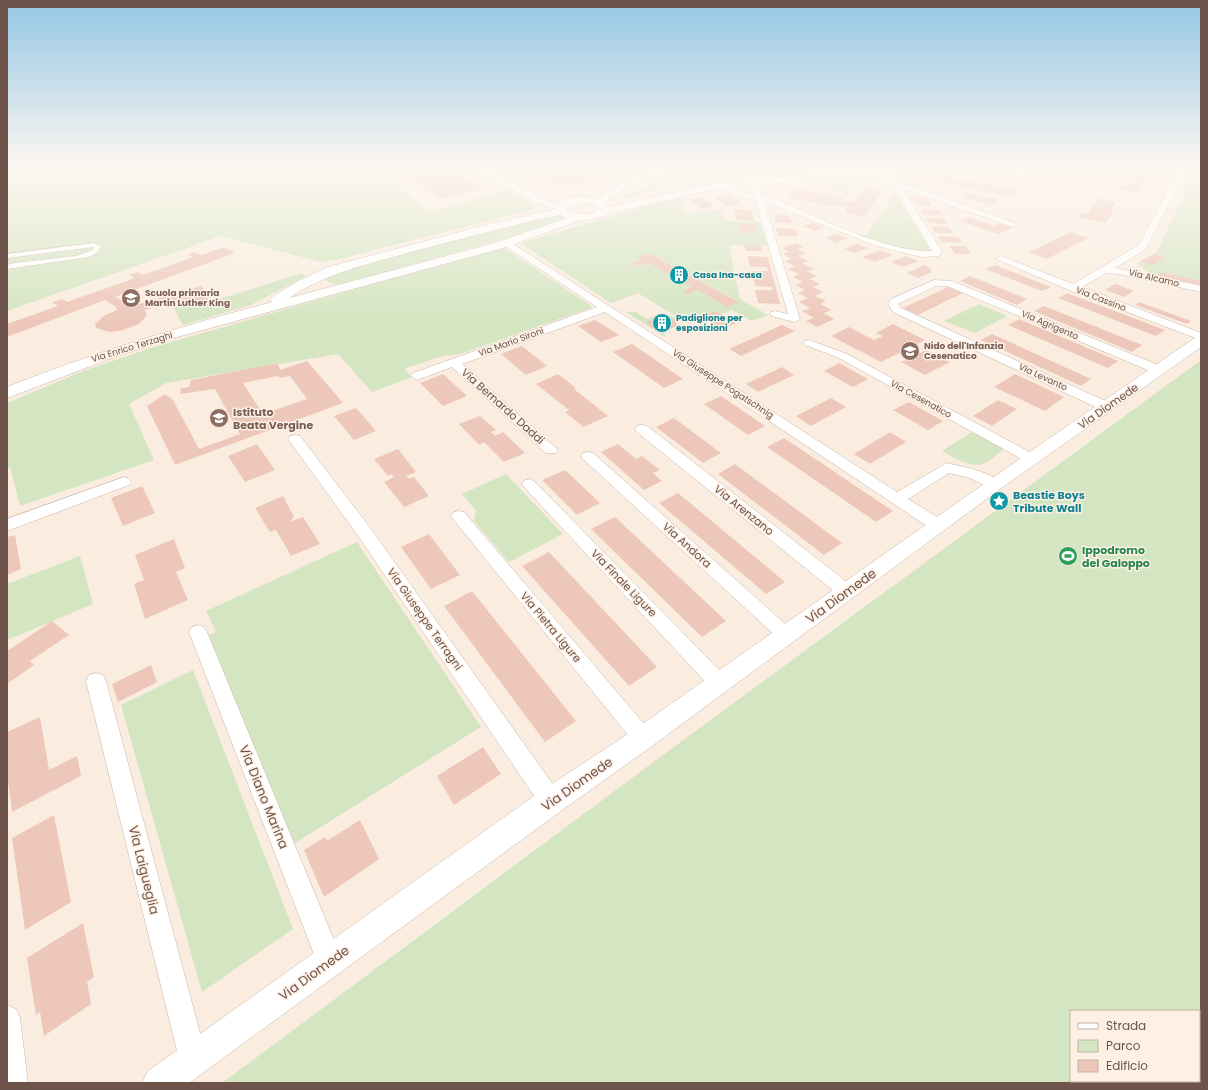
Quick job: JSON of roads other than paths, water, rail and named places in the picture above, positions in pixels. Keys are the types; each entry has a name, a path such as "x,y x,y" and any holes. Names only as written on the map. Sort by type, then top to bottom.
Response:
{"street":[{"path":"260,311 332,270 520,220"},
{"path":"260,311 507,243 571,220"},
{"path":"765,220 795,319 776,314"},
{"path":"819,220 879,244 922,255 936,254 937,251 917,220"},
{"path":"1001,220 1013,224"},
{"path":"1073,288 1143,247 1157,220"},
{"name":"Via Giuseppe Pogatschnig","path":"507,243 939,526"},
{"path":"7,256 63,248 94,245 98,246 96,251 85,256 22,263 7,267"},
{"name":"Via Cassino","path":"1001,259 1201,339"},
{"path":"1124,259 1124,263 1128,269 1144,276"},
{"name":"Via Alcamo","path":"1106,270 1144,276 1201,289"},
{"path":"320,276 321,284 327,287 341,289"},
{"name":"Via Agrigento","path":"893,306 895,301 940,282 952,284 1159,370"},
{"name":"Via Levanto","path":"893,306 1107,407"},
{"name":"Via Mario Sironi","path":"417,376 605,308"},
{"name":"Via Enrico Terzaghi","path":"7,393 45,376 99,357 260,311"},
{"name":"Via Diomede","path":"160,1083 330,962 551,801 643,738 994,485 1107,407 1201,339"},
{"name":"Via Cesenatico","path":"809,343 843,356 1032,459"},
{"name":"Via Bernardo Daddi","path":"454,363 551,450"},
{"name":"Via Arenzano","path":"642,428 846,591"},
{"name":"Via Giuseppe Terragni","path":"295,439 366,533 551,801"},
{"name":"Via Andora","path":"588,456 786,635"},
{"path":"898,498 947,468 974,474 994,485"},
{"path":"7,525 124,482"},
{"name":"Via Finale Ligure","path":"529,484 719,683"},
{"name":"Via Pietra Ligure","path":"459,516 643,738"},
{"name":"Via Diano Marina","path":"198,632 330,962"},
{"name":"Via Laigueglia","path":"96,681 193,1059"},
{"path":"7,1018 14,1083"}],"place":[{"name":"Casa Ina-casa","path":"679,275"},
{"name":"Scuola primaria Martin Luther King","path":"131,298"},
{"name":"Padiglione per esposizioni","path":"662,323"},
{"name":"Nido dell'Infanzia Cesenatico","path":"910,351"},
{"name":"Istituto Beata Vergine","path":"219,418"},
{"name":"Beastie Boys Tribute Wall","path":"999,501"},
{"name":"Ippodromo del Galoppo","path":"1068,556"}]}
